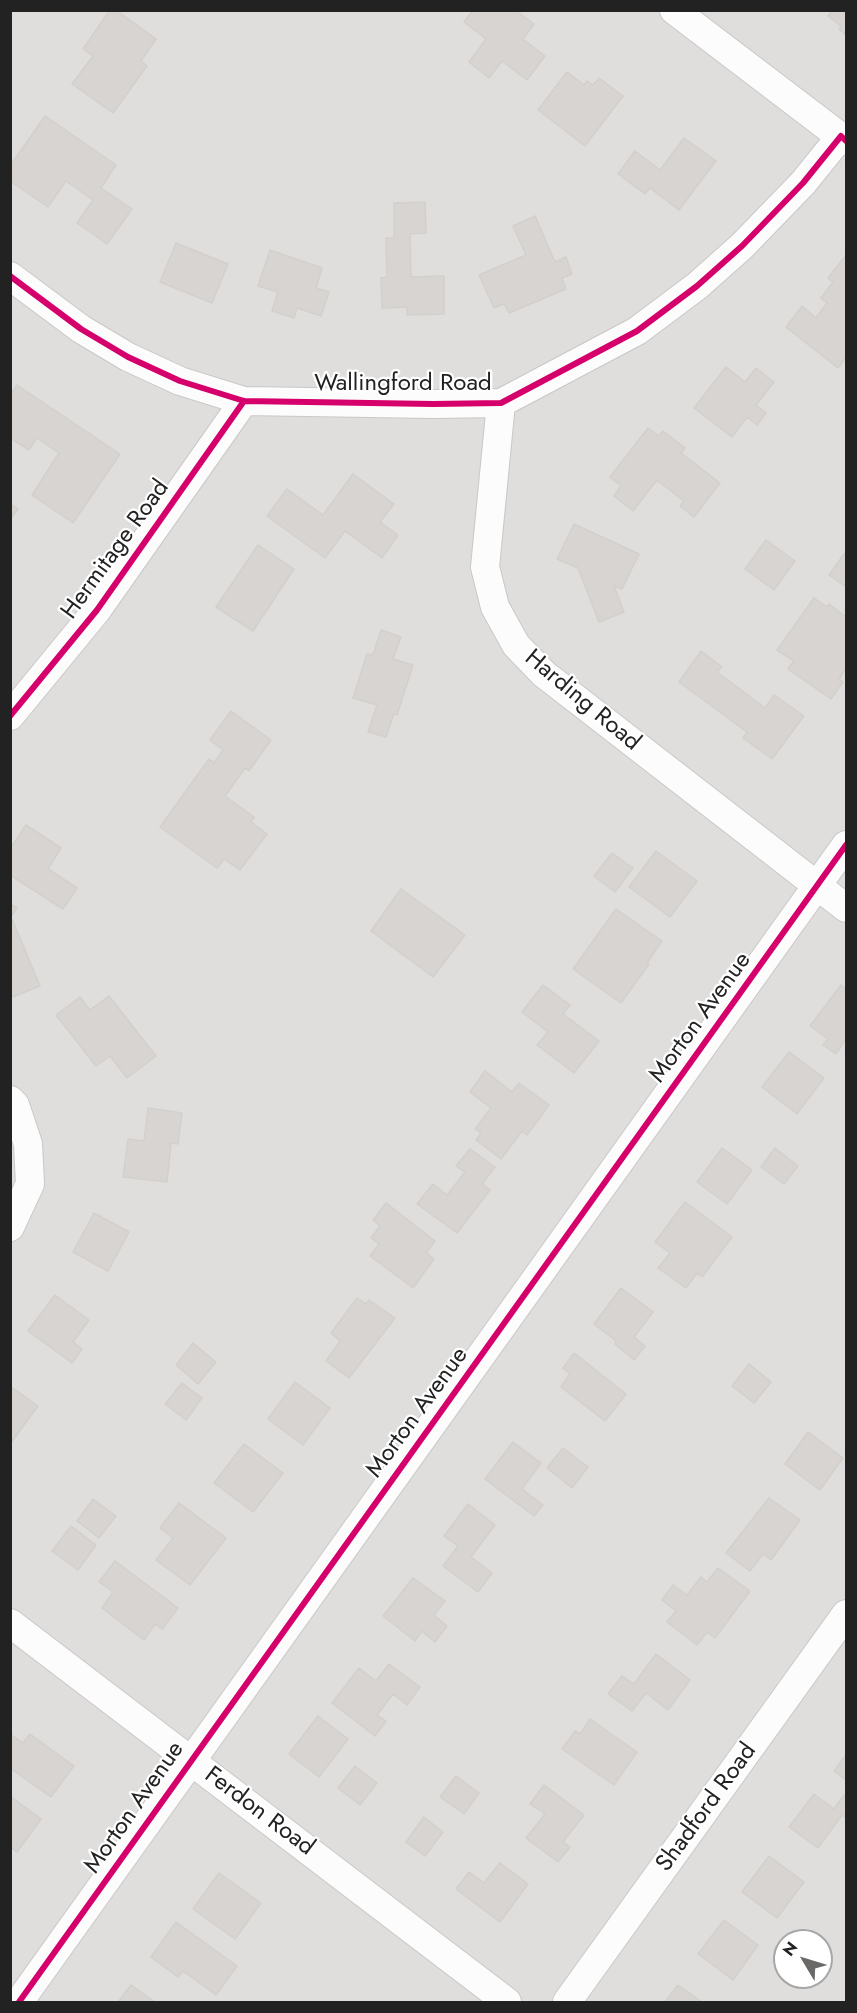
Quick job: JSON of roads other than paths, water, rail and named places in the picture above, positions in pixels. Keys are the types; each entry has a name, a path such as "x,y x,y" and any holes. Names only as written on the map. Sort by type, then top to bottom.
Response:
{"street":[{"path":"674,10 844,139"},
{"name":"Wallingford Road","path":"10,276 81,329 128,357 180,381 244,401 501,403 637,331 697,286 742,246 844,139"},
{"name":"Hermitage Road","path":"10,716 97,610 244,401"},
{"name":"Harding Road","path":"501,403 485,567 495,607 516,645 544,674 846,908"},
{"name":"Morton Avenue","path":"19,2002 846,845"},
{"path":"10,1100 15,1105 28,1144 30,1184 10,1227"},
{"name":"Shadford Road","path":"567,2002 846,1614"},
{"name":"Ferdon Road","path":"10,1623 507,2002"}]}
